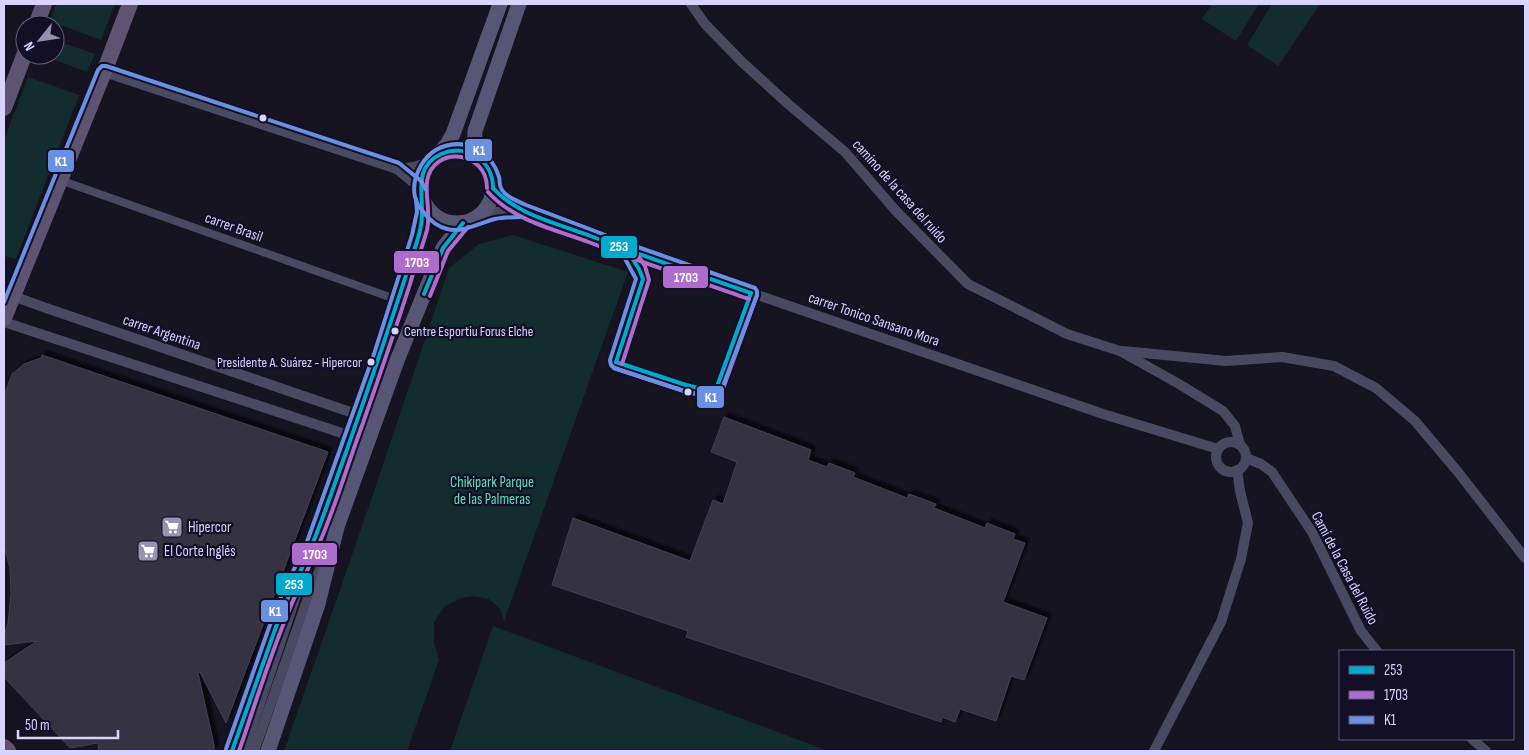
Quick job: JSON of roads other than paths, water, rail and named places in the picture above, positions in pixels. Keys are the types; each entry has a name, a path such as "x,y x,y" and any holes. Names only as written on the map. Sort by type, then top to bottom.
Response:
{"highway":[{"path":"4,747 9,751"}],"main road":[{"path":"4,320 130,4"},
{"path":"232,751 282,610 314,541 398,300 420,232 423,212 420,187 422,175 428,164 448,143 453,134 500,4"},
{"path":"480,159 474,138 475,130 519,4"},
{"path":"4,108 20,65"},
{"path":"268,751 318,604 337,526 398,358 443,248 469,221 482,214 489,205 493,182 489,170 480,159 472,153 460,150 448,151 434,158"},
{"path":"422,196 428,210 437,218 448,222 469,221"}],"street":[{"name":"camino de la casa del ruido","path":"691,4 705,24 742,62 845,152 896,211 968,284 1067,334 1120,351"},
{"path":"104,72 397,169 416,185 422,196"},
{"path":"397,169 414,167 434,158"},
{"name":"carrer Brasil","path":"60,180 398,300"},
{"name":"carrer Tonico Sansano Mora","path":"493,188 501,197 523,211 650,259 1112,417 1218,449"},
{"name":"carrer Tonico Sansano Mora","path":"469,221 497,212 523,211"},
{"name":"carrer Argentina","path":"13,296 359,415"},
{"path":"4,320 351,436"},
{"path":"1120,351 1180,384 1223,411 1235,426 1246,458 1237,470 1227,471 1219,465 1216,456 1218,449 1228,442 1240,445"},
{"path":"1120,351 1226,361 1282,358 1334,366 1376,388 1416,421 1525,558"},
{"name":"Camí de la Casa del Ruïdo","path":"1246,458 1261,464 1272,472 1312,532 1361,631 1376,650"},
{"path":"1154,751 1221,622 1241,559 1248,523 1240,492 1237,470"},
{"path":"254,751 308,598 337,526"},
{"path":"244,751 314,541"},
{"path":"1473,740 1486,751"}],"place":[{"name":"Centre Esportiu Forus Elche","path":"395,331"},
{"name":"Presidente A. Suárez - Hipercor","path":"371,362"},
{"name":"Hipercor","path":"172,527"},
{"name":"El Corte Inglés","path":"148,551"}],"park label":[{"name":"Chikipark Parque de las Palmeras","path":"492,490"}]}
